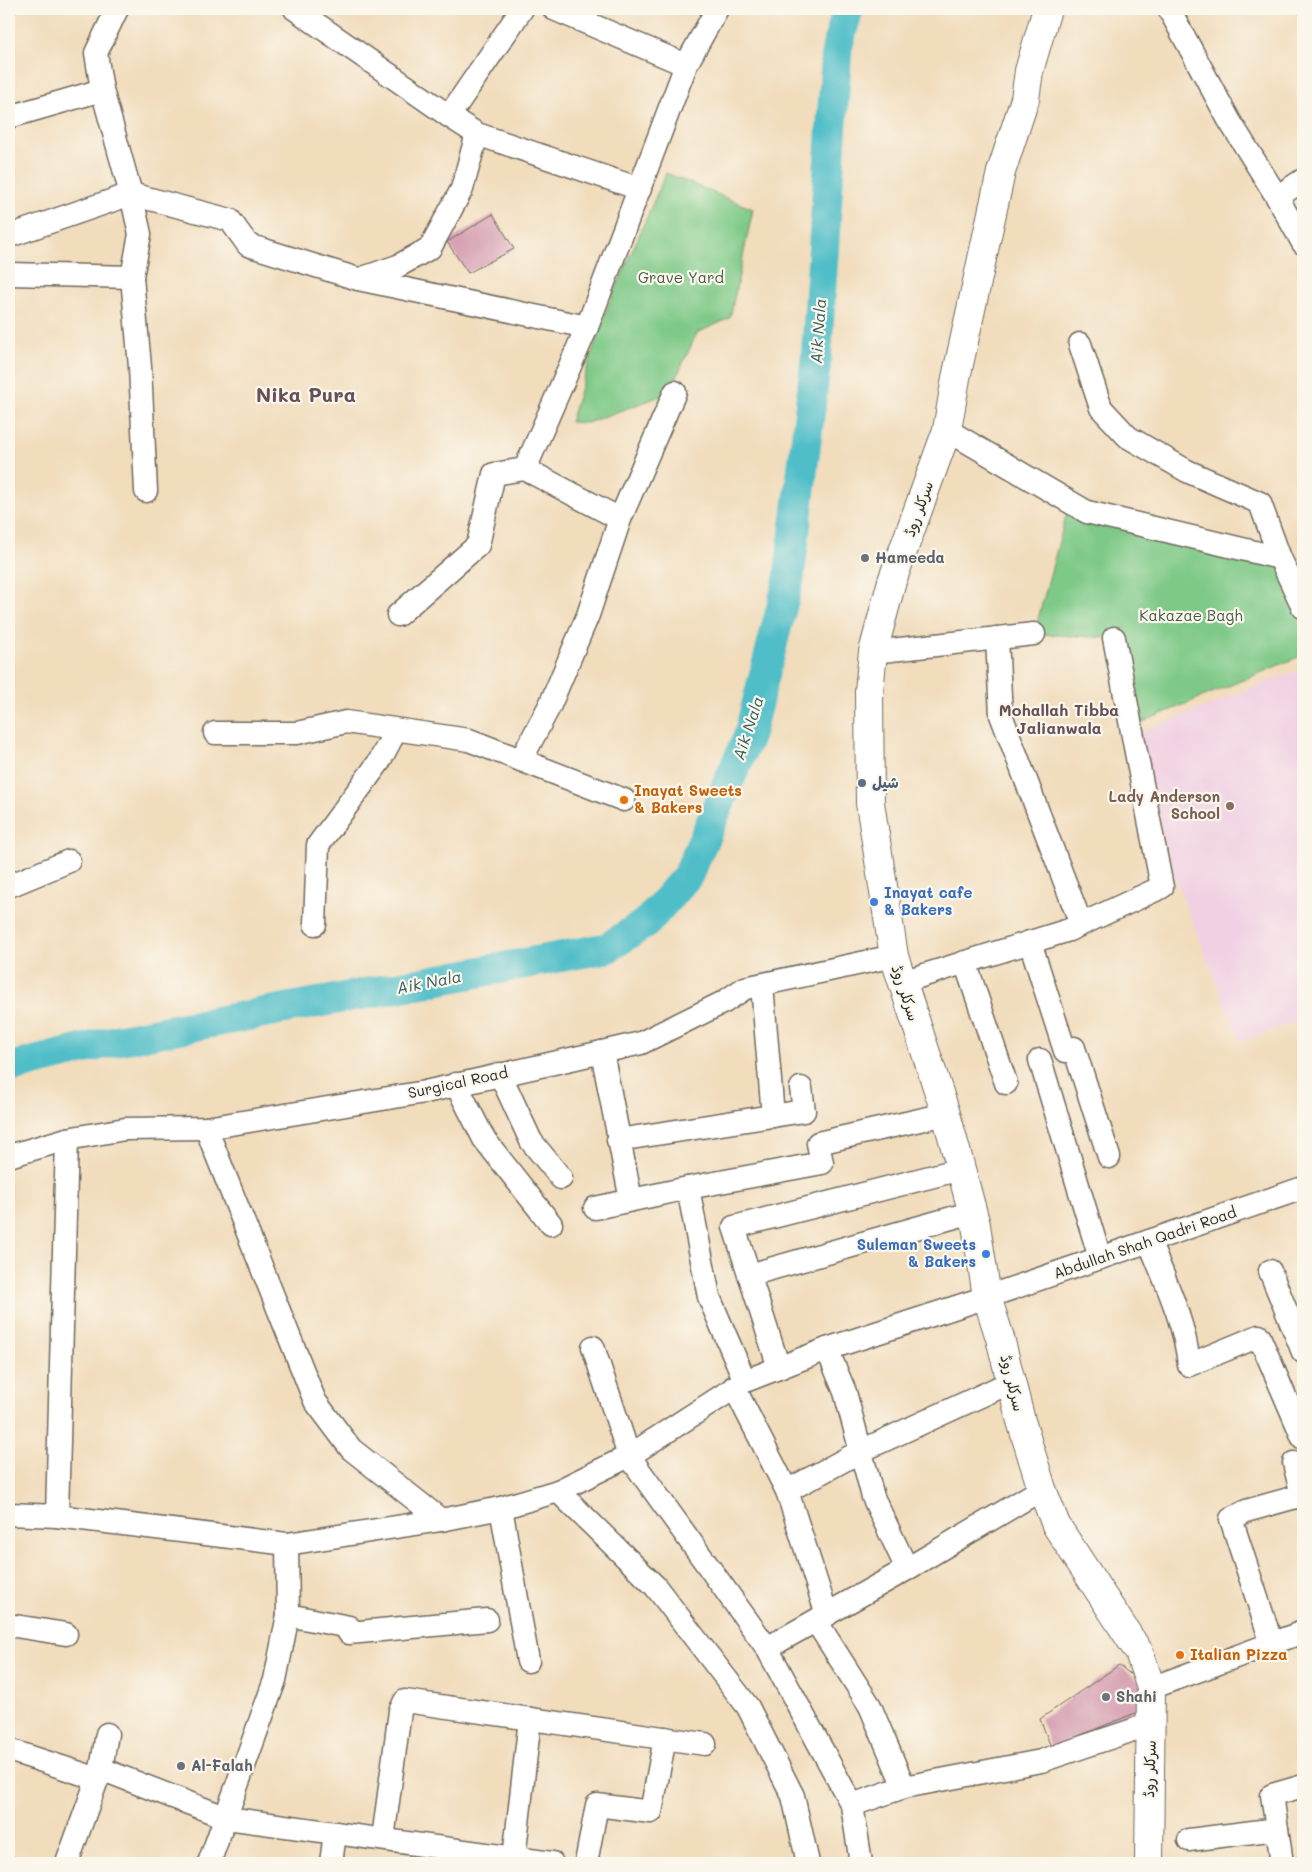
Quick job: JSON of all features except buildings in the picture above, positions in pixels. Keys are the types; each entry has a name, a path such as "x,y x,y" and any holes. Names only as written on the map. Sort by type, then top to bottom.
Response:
{"main road":[{"path":"1025,99 1029,71 1047,9"},
{"path":"1025,99 1042,76 1065,9"},
{"name":"سرکلر روڈ","path":"1025,99 1001,172 956,378 947,430 892,581 873,652 869,691 870,804 894,956 946,1114 973,1212 987,1297 1042,1489 1056,1525 1139,1652 1151,1688 1149,1863"}],"street":[{"path":"118,9 96,53 102,90 131,194 140,234 132,277 140,366 146,491"},
{"path":"295,9 477,134 640,189"},
{"path":"449,116 522,9"},
{"path":"554,9 686,65"},
{"path":"525,469 587,327 686,65 717,9"},
{"path":"1169,9 1229,120 1303,243"},
{"path":"9,117 102,90"},
{"path":"358,279 398,266 430,248 462,189 477,134"},
{"path":"1277,197 1303,180"},
{"path":"9,236 131,194 230,220 248,245 358,279 587,327"},
{"path":"9,274 132,277"},
{"path":"1080,344 1101,408 1128,437 1186,472 1260,503 1280,558 1303,607"},
{"path":"521,760 550,705 588,615 620,519 675,392"},
{"path":"947,430 1087,512 1280,558"},
{"path":"398,615 478,545 494,474 525,469 620,519"},
{"path":"873,652 1034,634"},
{"path":"997,638 1001,716 1081,924"},
{"path":"902,982 1069,930 1162,887 1114,638"},
{"path":"215,733 297,733 346,722 469,740 624,800"},
{"path":"314,924 318,845 380,762 396,730"},
{"path":"9,886 69,861"},
{"path":"1030,942 1065,1051 1074,1048 1109,1157"},
{"name":"Surgical Road","path":"9,1156 67,1138 125,1129 206,1128 425,1092 602,1052 641,1043 724,1002 745,988 894,956"},
{"path":"965,962 1006,1083"},
{"path":"762,984 773,1116"},
{"path":"602,1052 631,1200"},
{"path":"1040,1060 1100,1258"},
{"path":"500,1074 531,1141 561,1178"},
{"path":"456,1084 484,1138 551,1224"},
{"path":"618,1140 804,1111 802,1088"},
{"path":"595,1208 688,1188 822,1163 818,1143 946,1114"},
{"path":"206,1128 315,1401 352,1449 441,1520"},
{"path":"57,1516 67,1138"},
{"path":"779,1368 734,1227 961,1169"},
{"path":"688,1188 709,1297 740,1384 787,1492 822,1618 870,1706 904,1787"},
{"name":"Abdullah Shah Qadri Road","path":"9,1514 57,1516 287,1544 441,1520 501,1508 558,1491 629,1456 740,1384 779,1368 827,1349 987,1297 1303,1188"},
{"path":"749,1275 973,1212"},
{"path":"1149,1241 1175,1304 1188,1349 1189,1365 1259,1336 1303,1438"},
{"path":"1270,1271 1303,1352"},
{"path":"593,1347 629,1456 767,1648 852,1805 860,1863"},
{"path":"827,1349 845,1392 873,1497 907,1569"},
{"path":"787,1492 861,1451 1011,1382"},
{"path":"1272,1644 1231,1519 1246,1511 1303,1496 1294,1463"},
{"path":"767,1648 907,1569 1042,1489"},
{"path":"558,1491 655,1586 748,1707 793,1796 808,1863"},
{"path":"501,1508 528,1661"},
{"path":"209,1863 227,1818 275,1680 288,1615 287,1544"},
{"path":"288,1615 349,1627 349,1633 487,1620"},
{"path":"9,1625 66,1634"},
{"path":"1151,1688 1303,1632"},
{"path":"383,1839 400,1711 405,1702 705,1744"},
{"path":"514,1858 530,1718"},
{"path":"852,1805 904,1787 1041,1761 1151,1724"},
{"path":"68,1863 99,1774 107,1734"},
{"path":"586,1863 597,1805 651,1812 664,1738"},
{"path":"9,1750 99,1774 227,1818 383,1839 439,1855 514,1858 552,1863"},
{"path":"1282,1863 1272,1795 1303,1786"},
{"path":"1189,1840 1277,1829"},
{"path":"330,1863 336,1833"}],"shaded area":[{"name":"Lady Anderson School","path":"1303,668 1303,1019 1240,1042 1175,878 1137,734"}],"green space":[{"name":"Grave Yard","path":"666,173 753,209 730,318 697,333 669,393 587,423 570,422 603,318"},
{"name":"Kakazae Bagh","path":"1070,501 1280,558 1303,607 1303,655 1135,725 1114,638 1034,634"}],"waterway":[{"name":"Aik Nala","path":"9,1068 118,1040 607,948 647,922 688,875 749,735 789,578 816,360 837,48 848,9"}],"place":[{"name":"Hameeda","path":"865,558"},
{"name":"شیل","path":"862,783"},
{"name":"Inayat Sweets & Bakers","path":"624,800"},
{"name":"Lady Anderson School","path":"1230,806"},
{"name":"Inayat cafe & Bakers","path":"874,902"},
{"name":"Suleman Sweets & Bakers","path":"986,1254"},
{"name":"Italian Pizza","path":"1180,1655"},
{"name":"Shahi","path":"1106,1697"},
{"name":"Al-Falah","path":"181,1766"}],"district":[{"name":"Nika Pura","path":"306,395"},
{"name":"Mohallah Tibba Jalianwala","path":"1059,719"}]}
